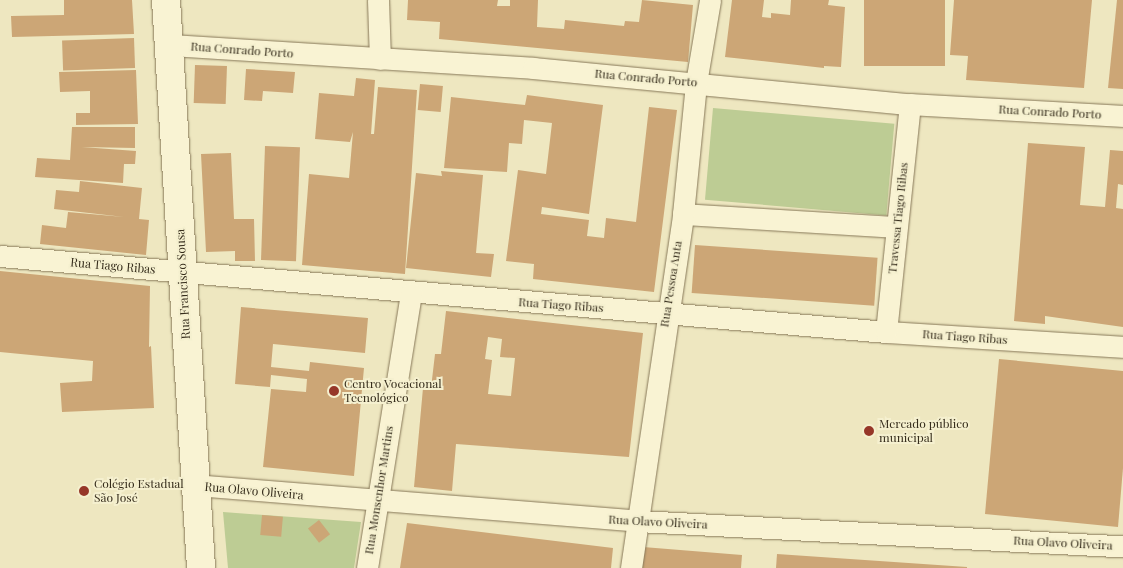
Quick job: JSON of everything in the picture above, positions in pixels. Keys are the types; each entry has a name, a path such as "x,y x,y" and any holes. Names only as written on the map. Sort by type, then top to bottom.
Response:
{"street":[{"name":"Rua Francisco Sousa","path":"166,0 194,486 201,568"},
{"path":"378,0 380,59"},
{"name":"Rua Pessoa Anta","path":"631,568 666,312 683,214 696,83 710,0"},
{"name":"Rua Conrado Porto","path":"169,45 532,68 910,104 1123,116"},
{"name":"Travessa Tiago Ribas","path":"886,332 910,104"},
{"path":"683,214 896,227"},
{"name":"Rua Tiago Ribas","path":"0,256 412,293 666,312 886,332 1123,347"},
{"name":"Rua Monsenhor Martins","path":"367,568 376,502 412,293"},
{"name":"Rua Olavo Oliveira","path":"194,486 376,502 638,521 1123,546"}],"green space":[{"path":"713,108 894,124 886,216 705,200"},
{"path":"223,512 361,522 354,568 228,568"}],"building":[{"path":"64,0 132,0 134,34 12,37 11,16 64,15"},
{"path":"408,0 498,0 497,6 510,6 510,0 538,0 537,27 564,29 565,20 624,26 625,21 639,22 642,0 693,5 688,62 439,39 440,22 407,20"},
{"path":"732,0 764,0 762,17 771,18 771,13 790,15 791,0 829,0 828,5 845,7 841,67 824,66 824,68 725,57"},
{"path":"864,0 945,0 945,66 864,66"},
{"path":"954,0 1092,0 1084,88 966,80 968,56 950,55"},
{"path":"1117,0 1123,0 1123,89 1108,88"},
{"path":"134,38 135,68 63,70 62,41"},
{"path":"195,65 227,66 226,104 194,103"},
{"path":"246,69 295,72 293,93 263,91 262,101 244,100"},
{"path":"136,70 138,124 76,125 76,113 90,113 90,91 60,92 59,72"},
{"path":"356,78 375,80 371,134 374,134 378,87 417,90 405,274 302,265 309,174 349,178 353,132 350,142 315,139 319,93 354,96"},
{"path":"420,84 443,86 441,112 418,110"},
{"path":"527,95 603,105 589,214 542,207 541,214 589,220 587,236 604,238 606,218 636,222 649,107 677,110 654,292 533,279 534,264 506,261 518,170 546,174 552,123 524,120 522,144 509,143 507,172 444,168 451,97 525,105"},
{"path":"72,127 135,127 135,148 82,147 136,151 135,164 124,164 123,183 35,177 37,158 70,160"},
{"path":"1028,143 1085,147 1080,205 1105,207 1110,150 1123,151 1123,185 1118,184 1116,208 1123,209 1123,327 1045,316 1045,324 1014,321"},
{"path":"265,146 300,147 296,261 261,260"},
{"path":"231,153 234,219 254,219 255,261 235,261 235,251 206,252 201,154"},
{"path":"441,171 483,175 476,253 494,254 491,277 406,268 416,173 442,176"},
{"path":"80,181 142,188 139,219 149,220 146,255 40,244 42,225 66,228 68,212 124,217 54,209 56,190 79,192"},
{"path":"695,245 878,258 874,306 692,293"},
{"path":"0,271 150,286 149,347 151,346 154,408 62,412 60,383 92,381 93,361 0,352"},
{"name":"Centro Vocacional Tecnológico","path":"241,307 368,318 365,353 273,344 271,367 309,371 310,362 364,368 354,476 263,467 271,389 306,392 307,379 271,375 270,387 235,384"},
{"path":"446,311 643,333 629,457 456,444 452,491 414,487 423,388 431,388 435,354 441,354","holes":["488,337 502,339 500,357 515,358 511,396 488,394 492,360 485,359"]},
{"path":"999,359 1123,371 1123,468 1118,527 985,514"},
{"path":"262,515 283,517 281,537 260,535"},
{"path":"319,520 330,534 319,543 308,529"},
{"path":"407,523 613,548 611,568 400,568"},
{"path":"643,547 742,555 741,568 641,568"},
{"path":"777,554 967,567 967,568 776,568"}],"place":[{"name":"Centro Vocacional Tecnológico","path":"334,391"},
{"name":"Mercado público municipal","path":"869,431"},
{"name":"Colégio Estadual São José","path":"84,491"}]}
